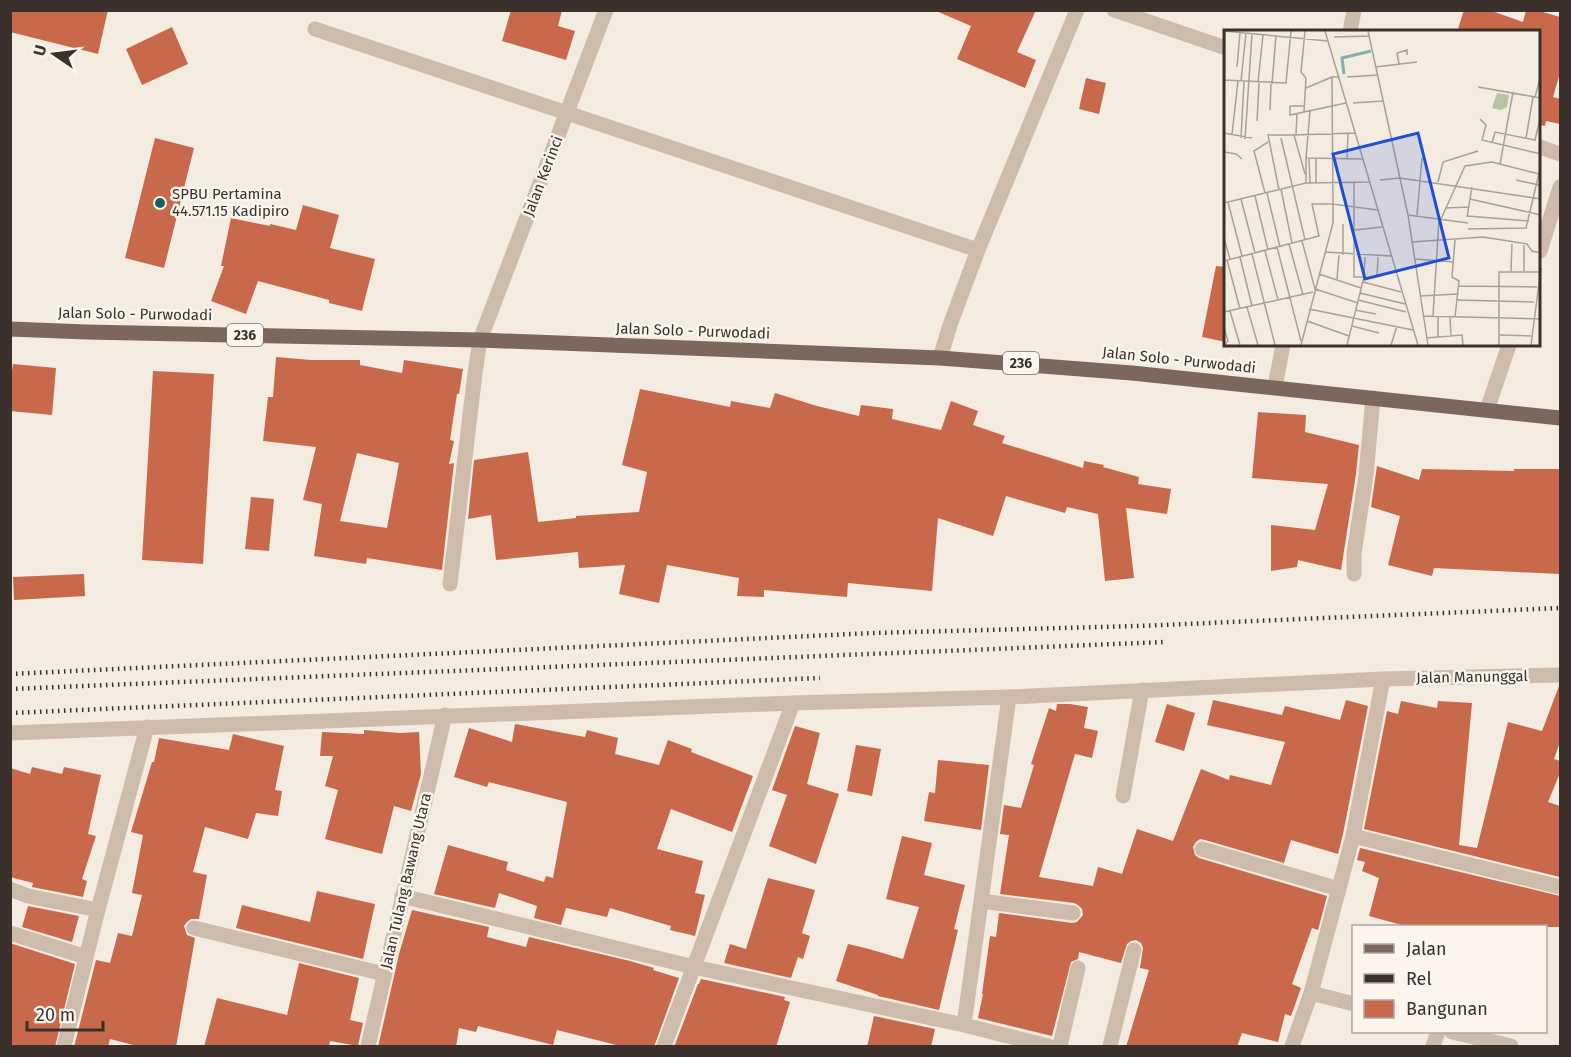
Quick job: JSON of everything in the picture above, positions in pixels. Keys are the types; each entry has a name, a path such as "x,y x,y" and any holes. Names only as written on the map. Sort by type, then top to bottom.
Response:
{"main road":[{"name":"Jalan Solo - Purwodadi","path":"10,329 480,340 940,358 1058,366 1560,418"}],"street":[{"name":"Jalan Kerinci","path":"450,584 474,373 480,340 606,10"},
{"path":"940,358 978,250 1077,10"},
{"path":"1114,10 1224,47"},
{"path":"1350,30 1354,10"},
{"path":"315,29 978,250"},
{"path":"1541,148 1560,154"},
{"path":"1541,245 1560,187"},
{"path":"1275,387 1283,346"},
{"path":"1487,410 1509,346"},
{"path":"1354,574 1354,554 1366,475 1373,398"},
{"name":"Jalan Manunggal","path":"10,733 446,715 1009,697 1383,679 1560,675"},
{"path":"1292,1047 1311,993 1353,836 1383,679"},
{"path":"1123,796 1142,690"},
{"path":"964,1025 1009,697"},
{"path":"664,1047 793,703"},
{"name":"Jalan Tulang Bawang Utara","path":"368,1047 446,715"},
{"path":"64,1047 147,727"},
{"path":"1353,836 1560,887"},
{"path":"1202,849 1339,889"},
{"path":"10,889 28,896 98,910"},
{"path":"402,896 694,967 964,1025 1048,1047"},
{"path":"981,901 1073,913"},
{"path":"194,928 384,974"},
{"path":"10,933 86,957"},
{"path":"1110,1047 1134,950"},
{"path":"1060,1047 1078,968"},
{"path":"1311,993 1352,1004"},
{"path":"1456,1033 1511,1047"}],"building":[{"path":"10,10 108,10 98,54 10,32"},
{"path":"511,10 562,10 558,26 575,31 566,60 502,41"},
{"path":"934,10 1036,10 1017,52 1036,60 1025,88 957,59 971,26"},
{"path":"1464,10 1489,10 1523,22 1526,10 1536,10 1560,17 1560,73 1553,97 1560,99 1560,124 1546,121 1545,126 1541,125 1541,30 1458,30"},
{"path":"172,27 188,64 142,85 126,49"},
{"path":"1086,78 1106,83 1099,114 1079,109"},
{"name":"SPBU Pertamina 44.571.15 Kadipiro","path":"155,138 194,148 164,268 125,258"},
{"path":"303,205 339,215 330,248 375,259 362,311 258,281 246,314 211,301 224,266 221,266 231,218 296,230"},
{"path":"1216,266 1224,267 1224,342 1202,337"},
{"path":"276,357 360,360 360,365 402,373 404,360 463,369 450,440 454,441 449,464 454,463 442,570 367,558 366,564 314,556 322,504 303,500 316,447 263,441 268,397 273,397","holes":["357,453 399,463 387,528 340,521"]},
{"path":"13,364 56,368 52,415 10,411"},
{"path":"153,371 214,374 203,564 142,560"},
{"path":"640,389 730,407 731,401 770,408 775,393 859,416 861,405 893,409 892,419 941,430 951,401 978,411 973,425 1005,436 1002,443 1083,468 1084,461 1104,465 1103,467 1139,477 1138,484 1171,489 1167,514 1126,508 1134,578 1105,581 1098,514 1067,507 1065,513 1006,496 993,536 938,518 932,591 848,583 847,597 764,590 764,597 737,596 739,578 667,565 659,603 619,594 625,565 579,568 578,552 496,560 491,515 468,519 474,460 528,452 538,522 576,518 576,516 639,512 647,472 622,465"},
{"path":"1258,412 1306,415 1305,432 1359,445 1341,570 1298,560 1297,567 1271,571 1271,525 1315,530 1328,484 1252,478"},
{"path":"1377,466 1419,480 1422,469 1514,471 1514,469 1560,469 1560,574 1434,568 1432,576 1388,565 1400,516 1371,507"},
{"path":"251,497 274,499 269,551 245,549"},
{"path":"84,574 85,596 14,600 13,577"},
{"path":"1559,686 1560,742 1554,759 1560,761 1560,773 1548,802 1560,806 1560,877 1364,829 1387,711 1398,714 1401,701 1437,708 1438,701 1472,703 1459,845 1477,848 1508,722 1542,731"},
{"path":"1213,700 1282,715 1285,706 1340,720 1346,700 1368,706 1338,854 1291,840 1284,863 1200,839 1193,847 1195,855 1199,858 1327,896 1318,930 1312,928 1292,984 1301,988 1291,1016 1285,1014 1278,1042 1242,1033 1237,1047 1126,1047 1149,970 1140,968 1143,948 1136,940 1127,944 1121,963 1079,952 1078,959 1071,962 1052,1036 978,1018 990,936 996,937 999,913 1072,923 1077,922 1083,915 1082,909 1074,903 1000,894 1009,835 1000,834 1004,805 1021,808 1034,765 1031,764 1049,708 1056,711 1057,704 1088,707 1084,728 1098,731 1092,758 1075,754 1039,877 1093,886 1098,867 1122,874 1137,829 1173,841 1201,769 1229,780 1230,775 1271,785 1285,742 1207,725"},
{"path":"1167,704 1195,713 1184,751 1155,742"},
{"path":"515,724 585,737 587,730 618,738 615,754 659,765 668,740 692,749 691,752 753,776 732,832 671,809 657,849 703,861 695,893 705,895 695,936 670,930 671,926 610,908 607,917 566,908 561,925 534,918 537,906 499,893 495,908 434,894 448,845 508,862 506,870 544,882 546,876 553,878 567,802 489,782 487,787 454,777 469,728 512,742"},
{"path":"795,726 820,733 807,784 839,794 816,864 769,846 787,795 772,790"},
{"path":"364,730 419,732 421,774 411,811 394,806 382,854 325,839 338,790 325,786 333,756 320,756 322,732 364,734"},
{"path":"233,734 284,746 275,790 282,791 278,816 256,813 248,839 205,827 193,872 207,875 199,919 191,919 184,926 187,935 195,938 176,1047 141,1047 110,1039 108,1047 74,1047 96,960 110,963 118,933 132,936 142,895 132,893 143,835 131,832 152,762 154,762 159,738 229,750"},
{"path":"856,745 881,749 872,796 847,791"},
{"path":"938,760 989,765 981,830 924,821 929,792 935,793"},
{"path":"32,767 62,774 64,767 101,775 88,834 96,836 82,879 87,881 83,897 32,887 33,883 10,877 10,768 30,774"},
{"path":"902,836 932,843 924,875 965,885 954,929 958,930 939,1010 878,996 836,981 848,944 903,959 919,907 886,899"},
{"path":"1360,848 1560,896 1560,927 1547,927 1547,925 1402,925 1369,916 1379,878 1362,871 1365,862 1357,860"},
{"path":"768,878 815,890 802,933 810,936 803,959 798,957 791,978 724,963 730,944 746,949"},
{"path":"317,891 375,904 363,959 236,928 242,905 310,922"},
{"path":"28,906 79,916 72,942 22,927"},
{"path":"412,910 489,927 487,937 526,947 529,937 630,961 679,978 654,1047 624,1047 557,1030 553,1045 478,1026 476,1032 459,1028 456,1047 378,1047 399,954"},
{"path":"10,943 75,964 55,1047 10,1047"},
{"path":"299,963 359,978 350,1020 363,1023 358,1046 330,1041 329,1047 204,1047 217,998 287,1015"},
{"path":"701,979 785,997 784,1000 790,1002 776,1047 674,1047"},
{"path":"874,1016 935,1029 931,1047 867,1047"}],"railway":[{"path":"10,674 873,633 1137,626 1560,608"},
{"path":"10,689 1165,642"},
{"path":"10,713 820,678"}],"place":[{"name":"SPBU Pertamina 44.571.15 Kadipiro","path":"160,203"}]}
